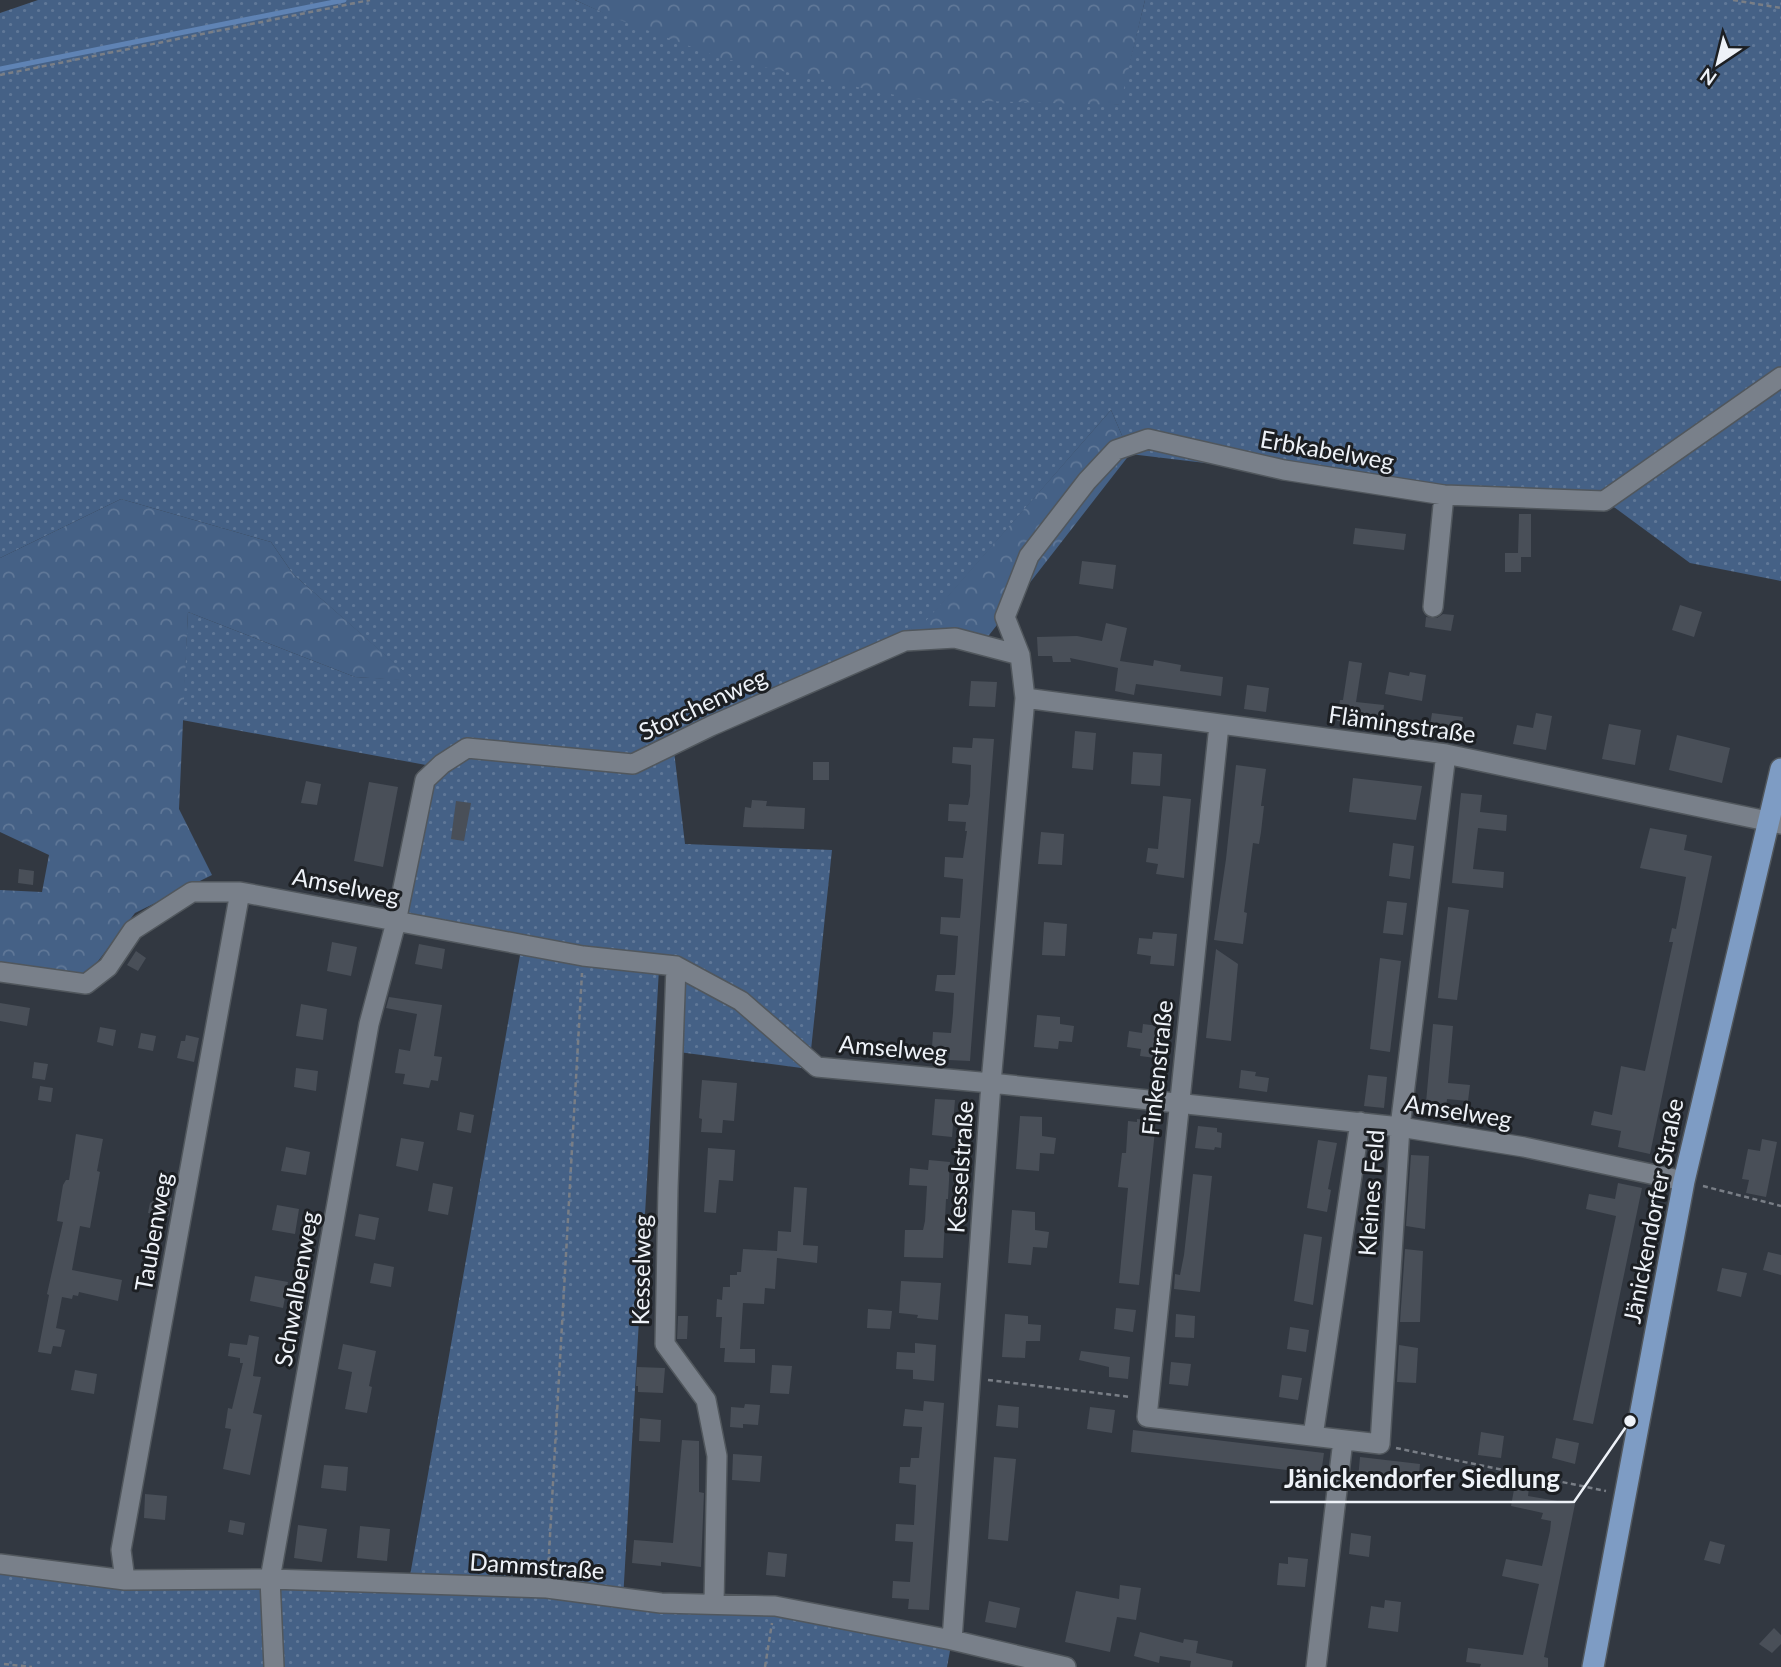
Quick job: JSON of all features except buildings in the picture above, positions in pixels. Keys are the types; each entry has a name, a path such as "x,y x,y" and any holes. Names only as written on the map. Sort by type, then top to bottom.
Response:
{"main road":[{"name":"Jänickendorfer Straße","path":"1593,1667 1684,1181 1775,823 1781,769"}],"street":[{"name":"Erbkabelweg","path":"1025,698 1020,655 1005,617 1029,556 1087,481 1116,450 1148,439 1284,470 1444,495 1604,501 1781,377"},
{"path":"1433,607 1444,495"},
{"name":"Storchenweg","path":"396,922 425,780 442,764 467,748 633,764 711,726 905,641 956,638 1020,655"},
{"name":"Flämingstraße","path":"1025,698 1446,754 1775,823"},
{"name":"Kesselstraße","path":"952,1640 991,1083 1025,698"},
{"name":"Finkenstraße","path":"1148,1408 1219,725"},
{"name":"Kleines Feld","path":"1380,1444 1400,1127 1446,754"},
{"name":"Amselweg","path":"0,972 86,984 108,967 133,930 192,892 240,892 583,956 676,966 741,1002 817,1067 1400,1127 1524,1147 1684,1181"},
{"name":"Taubenweg","path":"125,1580 121,1550 240,892"},
{"name":"Schwalbenweg","path":"274,1667 270,1579 369,1024 396,922"},
{"name":"Kesselweg","path":"676,966 665,1344 706,1400 717,1456 714,1603"},
{"name":"Kleines Feld","path":"1313,1436 1360,1122"},
{"path":"1148,1408 1313,1436 1380,1444"},
{"path":"1316,1667 1343,1440"},
{"name":"Dammstraße","path":"0,1564 125,1580 270,1579 547,1588 661,1603 775,1606 952,1640 1066,1667"}],"path":[{"path":"0,75 370,0"},
{"path":"1733,0 1781,8"},
{"path":"547,1588 583,956"},
{"path":"1684,1181 1781,1206"},
{"path":"972,1378 1148,1408"},
{"path":"1380,1444 1626,1495"},
{"path":"765,1667 775,1606"},
{"path":"4,1664 32,1667"}],"green space":[{"path":"38,0 575,0 602,12 1119,105 1145,0 1781,0 1781,581 1690,563 1599,496 1437,491 1130,454 1111,410 925,623 672,734 685,844 832,850 809,1069 671,1051 669,971 659,969 623,1600 714,1603 952,1640 947,1667 0,1667 0,1564 408,1587 522,944 399,920 426,765 182,720 188,612 355,677 413,680 293,574 271,542 121,499 0,558 0,13"},
{"path":"575,0 1145,0 1120,105 914,99 721,58 612,17"},
{"path":"1111,410 1130,454 979,648 895,636 925,622"},
{"path":"121,499 271,542 293,574 415,681 355,677 188,612 179,809 212,875 135,913 85,978 0,964 0,890 42,892 49,855 0,832 0,558"}],"waterway":[{"path":"0,69 344,0"}],"place":[{"name":"Jänickendorfer Siedlung","path":"1630,1421"}]}
